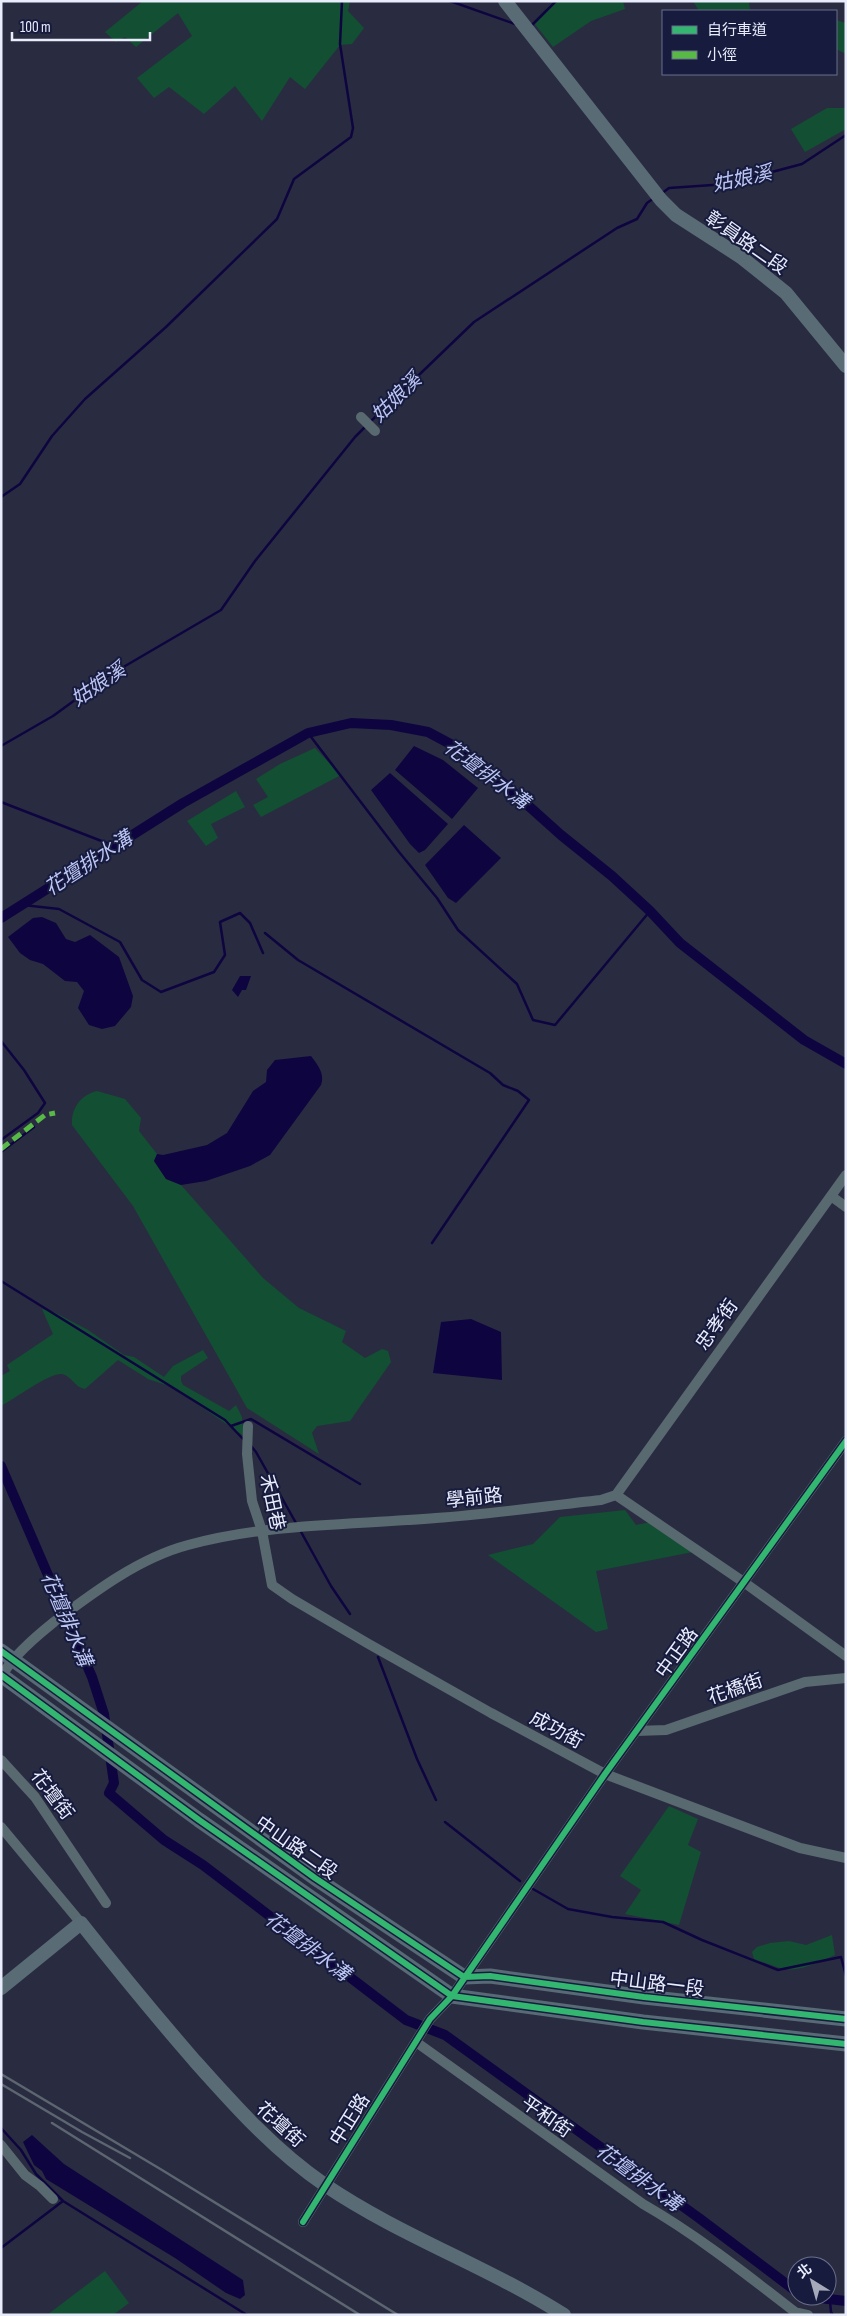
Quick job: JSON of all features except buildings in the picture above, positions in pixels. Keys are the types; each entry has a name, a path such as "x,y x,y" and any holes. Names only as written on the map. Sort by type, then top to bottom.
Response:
{"main road":[{"path":"1,1651 14,1661"},
{"name":"中山路二段","path":"14,1661 323,1884 464,1977"},
{"name":"中山路二段","path":"2,1677 198,1820 452,1996"},
{"name":"中山路一段","path":"464,1977 490,1976 644,1997 846,2019"},
{"path":"452,1996 643,2022 846,2044"}],"street":[{"name":"彰員路二段","path":"505,1 661,200 676,216 741,256 786,293 846,366"},
{"path":"361,417 374,431"},
{"name":"忠孝街","path":"616,1495 846,1175"},
{"path":"831,1196 846,1207"},
{"name":"禾田巷","path":"248,1426 246,1454 252,1501 262,1531 272,1585"},
{"name":"中正路","path":"464,1977 605,1774 846,1441"},
{"path":"616,1495 745,1583 846,1656"},
{"name":"學前路","path":"14,1661 38,1635 73,1608 132,1570 187,1545 262,1531 435,1519 601,1500 616,1495"},
{"name":"成功街","path":"272,1585 292,1599 376,1647 605,1774 800,1848 846,1858"},
{"path":"2,1677 14,1661"},
{"name":"花橋街","path":"636,1731 666,1730 805,1682 846,1678"},
{"name":"花壇街","path":"1,1760 35,1797 106,1903"},
{"path":"1,1827 81,1924 1,1988"},
{"name":"花壇街","path":"81,1924 141,1999 247,2120 279,2150 326,2185 413,2235 539,2299 564,2315"},
{"path":"452,1996 464,1977"},
{"name":"中正路","path":"302,2222 430,2019 452,1996"},
{"name":"平和街","path":"416,2042 643,2204 669,2219 714,2250 795,2312 808,2315"},
{"path":"1,2146 25,2175 53,2199"}],"green space":[{"path":"143,1 350,1 348,11 364,28 352,44 340,45 305,89 290,77 262,121 235,86 204,114 169,87 154,98 137,78 192,36 178,13 136,47 125,37 116,42 105,32"},
{"path":"553,1 623,1 625,9 591,21 553,47 534,23"},
{"path":"693,1 749,1 750,10 698,10"},
{"path":"837,20 846,23 846,54 837,50"},
{"path":"827,108 846,108 846,129 805,152 791,129"},
{"path":"315,748 341,775 261,817 253,805 268,797 256,779 280,764"},
{"path":"236,791 245,807 211,824 218,838 206,846 187,821"},
{"path":"97,1091 125,1099 141,1118 139,1131 157,1154 154,1161 166,1179 181,1185 263,1278 299,1308 346,1331 342,1342 365,1358 382,1349 388,1351 391,1362 350,1421 317,1426 312,1433 319,1454 247,1408 133,1206 72,1125 73,1113 78,1103 86,1096"},
{"path":"42,1309 54,1312 88,1330 124,1355 134,1357 164,1377 173,1366 203,1350 208,1358 181,1376 181,1381 183,1385 229,1411 236,1405 242,1417 244,1436 172,1387 148,1379 118,1360 85,1389 78,1386 65,1375 56,1375 40,1382 1,1406 1,1376 10,1371 7,1365 53,1334"},
{"path":"625,1510 636,1525 651,1522 693,1552 596,1571 608,1629 596,1632 488,1555 533,1544 560,1517"},
{"path":"669,1806 698,1819 688,1845 701,1852 679,1925 625,1914 641,1890 620,1876"},
{"path":"832,1935 835,1955 797,1969 781,1968 754,1959 752,1952 757,1947 770,1943 789,1941 806,1945"},
{"path":"105,2271 129,2303 113,2315 47,2315"}],"shaded area":[{"path":"414,746 443,760 478,788 452,819 395,770"},
{"path":"390,773 448,824 425,850 419,853 410,844 371,790"},
{"path":"464,825 501,858 456,903 448,898 425,865"},
{"path":"42,917 56,923 66,939 75,942 90,935 119,957 133,996 131,1007 115,1026 102,1029 89,1025 78,1008 84,991 77,982 65,981 43,964 30,960 20,953 8,937 33,918"},
{"path":"240,976 251,976 246,990 242,990 238,997 232,990"},
{"path":"311,1056 321,1073 321,1085 270,1155 250,1166 206,1181 181,1185 166,1179 154,1161 157,1154 163,1155 207,1145 227,1133 253,1091 266,1082 267,1070 275,1060"},
{"path":"471,1319 501,1332 502,1380 433,1373 441,1322"},
{"path":"32,2135 64,2164 243,2280 245,2295 240,2299 226,2293 175,2258 46,2179 42,2171 34,2165 23,2142"}],"waterway":[{"path":"1,497 20,484 52,436 85,399 166,327 277,219 294,179 351,137 353,128 340,44 342,1"},
{"path":"450,1 515,24"},
{"path":"531,26 556,1"},
{"name":"姑娘溪","path":"661,194 669,188 727,184 802,164 846,135"},
{"name":"姑娘溪","path":"370,422 474,322 617,228 637,219 647,203 654,198"},
{"name":"姑娘溪","path":"1,746 53,716 108,676 221,610 255,561 355,437 366,426"},
{"name":"花壇排水溝","path":"1,918 183,803 308,733 351,723 391,725 428,732 456,747 503,783 561,835 612,876 650,911 680,943 804,1040 846,1064"},
{"path":"308,733 399,852 437,898 458,930 517,984 533,1020 555,1025 650,911"},
{"path":"1,802 117,847"},
{"path":"23,905 59,909 120,942 142,980 161,992 214,972 225,955 220,922 240,913 250,923 263,953"},
{"path":"265,933 298,960 490,1073 503,1085 518,1091 529,1100 432,1243"},
{"path":"1,1041 24,1070 45,1103 38,1113 1,1140"},
{"path":"1,1152 34,1127"},
{"path":"1,1281 225,1420 243,1439"},
{"path":"231,1426 251,1419 360,1484"},
{"path":"251,1446 296,1523"},
{"name":"花壇排水溝","path":"1,1466 92,1677 104,1714 114,1783 109,1793 164,1840 203,1865 406,2020 445,2035 699,2218 787,2284"},
{"path":"300,1530 331,1586 350,1614"},
{"path":"378,1657 417,1759 436,1800"},
{"path":"445,1822 520,1881"},
{"path":"533,1889 568,1909 612,1917 663,1922 702,1940 778,1970 841,1957 846,1976"},
{"path":"1,2128 21,2150 36,2174 63,2201 247,2315"},
{"path":"1,2248 63,2201"},
{"name":"花壇排水溝","path":"837,2300 846,2301"},
{"path":"830,2306 833,2315"}],"railway":[{"path":"1,2074 398,2315"},
{"path":"1,2084 130,2158"},
{"path":"52,2123 360,2315"}],"marked path":[{"path":"1,1149 45,1115 55,1113"}],"cycle path":[{"path":"303,2222 430,2019 452,1996 605,1774 846,1441"},
{"path":"1,1651 315,1878 464,1977 490,1976 644,1997 846,2019"},
{"path":"1,1675 199,1820 452,1996 643,2022 846,2044"}]}
